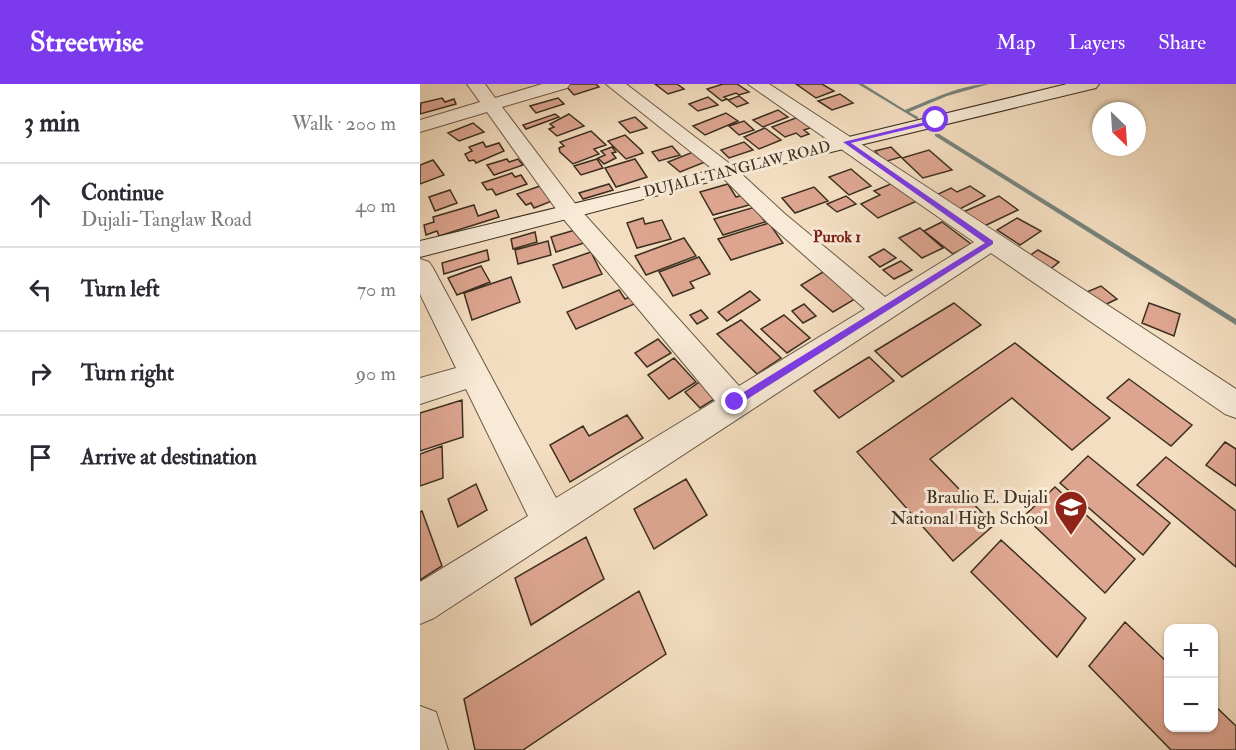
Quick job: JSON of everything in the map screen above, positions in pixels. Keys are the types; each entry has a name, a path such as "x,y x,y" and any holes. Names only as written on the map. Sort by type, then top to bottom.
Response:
{"street":[{"path":"476,84 569,211 735,402"},
{"path":"420,126 561,84"},
{"path":"615,84 727,171 777,219 883,310"},
{"path":"757,84 846,142 990,243 1236,405"},
{"name":"DUJALI-TANGLAW ROAD","path":"420,249 727,171 1090,84"},
{"path":"420,604 735,402 990,243"},
{"path":"420,268 549,521"},
{"path":"420,391 473,375"},
{"path":"420,728 424,750"}],"building":[{"path":"596,84 599,87 574,95 565,85"},
{"path":"655,84 677,84 684,89 668,94"},
{"path":"723,84 737,84 749,92 724,97 727,99 722,101 707,89"},
{"path":"796,84 822,84 834,91 816,98"},
{"path":"840,94 853,103 832,110 818,101"},
{"path":"739,96 748,103 737,107 728,100"},
{"path":"708,97 718,105 698,111 689,104"},
{"path":"442,98 445,102 454,99 456,104 420,114 421,103"},
{"path":"558,98 564,104 536,113 530,106"},
{"path":"778,110 788,117 763,127 753,120"},
{"path":"726,113 738,121 705,135 693,126"},
{"path":"555,114 559,117 526,129 523,125"},
{"path":"569,114 584,126 557,136 549,129 554,127 550,124"},
{"path":"801,116 815,126 804,130 809,134 801,137 796,133 785,137 772,127"},
{"path":"635,117 647,128 630,133 619,122"},
{"path":"744,121 754,130 739,135 729,126"},
{"path":"473,123 484,132 459,141 448,133"},
{"path":"765,128 781,140 759,149 744,137"},
{"path":"591,131 606,145 594,149 599,154 573,164 560,152 559,148 564,146 560,142"},
{"path":"625,135 643,153 626,159 608,141"},
{"path":"483,142 486,147 499,143 504,151 476,163 474,160 469,161 465,154 472,151 469,147"},
{"path":"744,142 753,150 729,158 721,150"},
{"path":"672,146 680,155 659,161 652,152"},
{"path":"612,147 616,152 612,153 616,158 604,164 598,158 605,155 601,151"},
{"path":"891,147 901,157 884,162 875,151"},
{"path":"929,150 952,170 923,178 902,158"},
{"path":"693,152 705,162 680,172 668,162"},
{"path":"507,159 509,162 518,159 523,165 494,175 487,165"},
{"path":"597,159 603,168 581,175 574,166"},
{"path":"635,159 647,177 616,187 605,168"},
{"path":"433,160 444,175 420,184 420,165"},
{"path":"851,169 871,186 849,195 829,177"},
{"path":"512,173 515,177 521,175 527,184 496,195 492,189 487,190 482,183"},
{"path":"893,183 917,201 878,218 861,204 880,195 874,191"},
{"path":"609,184 613,190 583,199 579,193"},
{"path":"728,184 736,197 743,195 749,205 713,215 700,192"},
{"path":"540,186 552,201 534,208 531,203 526,205 517,194"},
{"path":"970,186 985,196 956,211 934,196 951,188 957,192"},
{"path":"814,187 828,201 795,213 782,198"},
{"path":"450,190 457,203 435,211 429,197"},
{"path":"846,196 856,204 837,212 827,204"},
{"path":"999,196 1018,210 980,228 961,213"},
{"path":"474,205 478,216 496,210 499,217 439,236 437,231 426,235 424,225 434,222 433,217"},
{"path":"755,207 765,222 723,235 714,219"},
{"path":"643,218 645,224 662,220 671,239 637,248 627,223"},
{"path":"1017,218 1041,231 1020,245 997,230"},
{"path":"942,222 971,244 953,254 924,231"},
{"path":"769,223 783,243 731,260 718,239"},
{"path":"582,228 587,242 556,252 551,237"},
{"path":"920,228 943,248 922,258 899,238"},
{"path":"535,232 537,242 513,249 511,239"},
{"path":"684,238 696,256 646,275 635,256"},
{"path":"548,241 551,255 518,264 515,250"},
{"path":"884,249 896,258 880,267 869,257"},
{"path":"487,250 489,260 444,274 442,263"},
{"path":"1038,250 1059,262 1048,271 1026,258"},
{"path":"591,252 602,274 563,288 553,265"},
{"path":"699,257 710,274 690,282 694,288 673,296 659,272"},
{"path":"901,261 912,270 894,279 883,270"},
{"path":"481,266 490,282 457,295 448,278"},
{"path":"823,272 855,299 833,312 801,285"},
{"path":"511,277 520,302 472,320 464,293"},
{"path":"1101,286 1117,299 1098,308 1082,294"},
{"path":"619,290 625,299 635,295 639,302 576,329 567,312"},
{"path":"750,291 760,300 727,321 718,312"},
{"path":"954,303 981,325 902,377 875,351"},
{"path":"1149,303 1180,314 1174,336 1142,323"},
{"path":"804,304 816,316 803,323 792,311"},
{"path":"701,310 708,318 697,324 690,315"},
{"path":"784,315 810,338 787,353 761,329"},
{"path":"741,320 781,358 757,374 717,334"},
{"path":"658,339 671,353 647,367 635,353"},
{"path":"1015,343 1110,418 1072,450 1012,398 930,459 994,525 953,561 857,452"},
{"path":"869,357 894,381 839,418 814,391"},
{"path":"674,358 696,382 669,399 648,375"},
{"path":"1129,379 1192,425 1171,446 1107,398"},
{"path":"701,381 716,398 700,408 685,392"},
{"path":"462,400 463,437 420,451 420,413"},
{"path":"627,415 643,438 570,482 550,445 583,426 589,436"},
{"path":"1225,442 1236,449 1236,486 1206,465"},
{"path":"442,446 443,478 420,486 420,454"},
{"path":"1088,456 1170,523 1143,555 1060,483"},
{"path":"1166,457 1236,511 1236,567 1137,485"},
{"path":"686,479 707,515 654,549 634,509"},
{"path":"476,484 487,510 458,527 448,499"},
{"path":"1055,487 1135,559 1105,593 1024,516"},
{"path":"422,511 442,566 420,580 420,512"},
{"path":"586,537 604,579 531,625 515,578"},
{"path":"1001,540 1086,618 1057,657 971,572"},
{"path":"639,591 666,654 523,750 475,750 464,699"},
{"path":"1125,622 1164,659 1164,732 1218,732 1218,709 1236,726 1236,750 1171,750 1089,666"}],"waterway":[{"path":"860,84 916,118"},
{"path":"906,111 945,95 987,84"},
{"path":"937,135 1236,322"}],"place":[{"name":"Braulio E. Dujali National High School","path":"1071,536"}],"district":[{"name":"Purok 1","path":"837,236"}],"route":[{"path":"735,402 990,243 846,142 936,120"}]}
